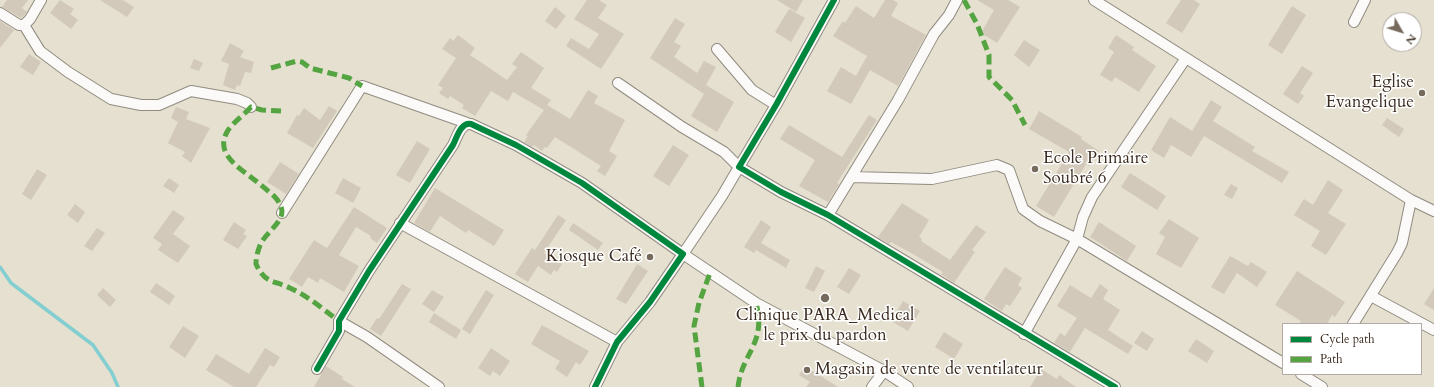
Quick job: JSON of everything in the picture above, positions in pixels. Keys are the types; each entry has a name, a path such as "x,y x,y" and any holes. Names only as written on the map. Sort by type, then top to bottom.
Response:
{"street":[{"path":"24,25 30,19 42,0"},
{"path":"595,387 617,342 650,302 722,196 776,105 834,0"},
{"path":"828,215 898,100 934,34 949,15 957,0"},
{"path":"1094,0 1412,200 1434,211"},
{"path":"1354,22 1365,0"},
{"path":"0,13 19,25 24,25"},
{"path":"24,25 40,51 68,72 111,99 141,105 159,105 191,91 237,99 247,103 251,107"},
{"path":"717,49 752,90 776,105"},
{"path":"1024,334 1077,239 1083,218 1092,197 1186,58"},
{"path":"618,83 682,127 724,152 739,167 781,192 828,215 1024,334 1116,387"},
{"path":"282,213 362,86 471,124 516,145 582,184 756,303 884,371 908,387"},
{"path":"317,369 339,331 339,321 369,271 453,145 463,125 467,123"},
{"path":"851,177 932,179 997,165 1009,170 1023,208 1040,221 1077,239 1282,362"},
{"path":"1354,323 1398,253 1402,243 1412,200"},
{"path":"400,223 617,342"},
{"path":"1371,296 1421,323"},
{"path":"339,321 368,337 439,387"},
{"path":"1422,324 1434,330"},
{"path":"872,387 884,371"},
{"path":"1302,375 1317,386 1322,375"}],"building":[{"path":"7,0 28,0 22,8 27,12 21,18 2,7"},
{"path":"60,0 74,9 70,14 78,20 71,29 50,13"},
{"path":"100,0 123,0 134,7 127,17"},
{"path":"587,0 599,0 607,5 598,18 624,34 601,69 566,46 571,38 589,49 599,34 574,19"},
{"path":"777,0 803,0 796,12"},
{"path":"885,0 893,0 898,3 891,16 926,35 898,86 870,70 851,104 827,91 841,67 856,76 867,56 833,36 843,21 845,23 856,6 874,18"},
{"path":"977,0 1008,0 1020,7 997,43 981,33 994,10"},
{"path":"1181,0 1194,0 1200,4 1182,33 1166,23"},
{"path":"1292,6 1306,15 1282,54 1268,45"},
{"path":"555,7 566,16 556,29 545,21"},
{"path":"789,9 805,18 791,42 775,32"},
{"path":"675,18 685,24 674,42 681,46 674,57 697,73 704,61 716,67 706,85 734,102 717,132 691,116 704,94 650,58"},
{"path":"0,21 14,30 0,48"},
{"path":"458,35 475,48 470,55 507,80 517,67 512,64 521,52 544,68 531,88 551,100 547,105 570,119 588,90 598,96 594,103 625,120 609,151 617,156 605,176 597,171 601,166 555,137 547,148 545,147 542,151 534,145 532,147 524,142 528,136 526,135 544,110 513,92 508,101 491,91 475,116 462,108 464,105 450,96 448,99 439,93 443,88 438,85 456,58 442,49 450,38 453,41"},
{"path":"1116,35 1134,47 1132,50 1156,66 1139,92 1115,77 1112,82 1100,75 1114,52 1108,48"},
{"path":"1024,40 1040,50 1029,67 1014,55"},
{"path":"230,43 244,51 240,57 254,62 251,73 245,72 240,86 237,85 235,90 223,85 229,64 221,61"},
{"path":"29,54 41,62 33,75 20,67"},
{"path":"194,59 203,63 199,71 190,68"},
{"path":"1302,66 1313,73 1300,93 1304,96 1298,104 1283,94"},
{"path":"1211,100 1222,107 1213,121 1255,147 1252,151 1289,172 1282,183 1204,136 1191,157 1171,145 1164,158 1151,150 1170,117 1192,131"},
{"path":"329,106 337,111 313,148 287,133 297,115 299,116 304,108 320,120"},
{"path":"176,107 189,112 186,119 210,128 191,163 182,156 185,152 168,143 178,122 171,118"},
{"path":"1039,111 1082,137 1081,139 1099,151 1089,166 1086,164 1054,217 1036,206 1069,152 1029,129"},
{"path":"869,115 877,120 837,183 839,184 828,202 799,186 815,160 780,139 789,125 842,157"},
{"path":"1387,118 1404,129 1399,137 1382,125"},
{"path":"417,141 430,149 410,183 396,175"},
{"path":"673,145 689,155 669,186 653,176"},
{"path":"280,162 299,174 286,194 267,182"},
{"path":"37,169 47,175 31,200 22,194"},
{"path":"1130,173 1166,196 1157,210 1121,187"},
{"path":"169,178 179,185 174,193 163,186"},
{"path":"343,178 361,188 353,203 335,193"},
{"path":"1328,180 1343,190 1328,213 1346,224 1326,255 1311,246 1320,231 1294,215 1304,199 1313,205"},
{"path":"1231,184 1238,188 1232,199 1224,195"},
{"path":"435,188 504,230 494,246 468,230 466,233 440,216 430,232 414,223"},
{"path":"902,203 929,220 919,237 922,239 921,241 950,260 976,225 986,232 972,250 975,252 954,283 941,274 943,272 891,242 889,244 878,237"},
{"path":"75,204 85,212 78,223 67,215"},
{"path":"354,207 387,228 377,243 370,238 371,236 356,227 339,255 359,266 344,292 320,278 318,283 308,277 302,287 289,279 314,240 327,248"},
{"path":"173,210 185,218 173,234 190,246 178,263 158,250 162,244 153,238"},
{"path":"558,215 566,220 544,253 562,264 557,272 554,270 551,275 538,266 528,282 515,274 532,248 535,250"},
{"path":"1169,219 1199,238 1181,268 1156,254 1165,237 1159,233"},
{"path":"761,220 771,227 761,243 790,260 786,268 756,250 754,253 744,247"},
{"path":"234,222 246,230 243,234 247,236 238,249 223,240"},
{"path":"1099,222 1136,246 1127,261 1090,237"},
{"path":"573,223 603,243 598,250 569,230"},
{"path":"97,228 105,233 92,251 84,246"},
{"path":"1230,256 1248,266 1251,262 1267,272 1257,287 1237,273 1224,294 1211,287"},
{"path":"637,264 648,271 626,304 616,299"},
{"path":"816,266 825,271 814,292 805,288"},
{"path":"1005,267 1022,278 1018,285 1022,288 1010,306 1006,304 1002,311 984,299"},
{"path":"849,268 861,275 849,294 837,287"},
{"path":"1297,271 1345,302 1335,317 1332,315 1328,323 1300,323 1301,321 1275,305"},
{"path":"156,283 175,296 169,305 150,292"},
{"path":"402,284 411,289 381,336 370,329 377,318 379,319"},
{"path":"1100,284 1108,290 1103,299 1120,310 1108,330 1133,346 1128,354 1085,328 1070,352 1054,343 1060,333 1065,336 1077,318 1057,306 1070,285 1091,298"},
{"path":"103,288 116,300 110,307 97,295"},
{"path":"1434,288 1434,310 1424,304"},
{"path":"432,290 444,297 434,312 422,304"},
{"path":"486,290 494,295 470,334 462,329"},
{"path":"903,301 920,311 908,331 891,321"},
{"path":"434,313 461,330 456,339 429,322"},
{"path":"542,325 589,351 580,365 576,362 567,377 555,369 560,361 531,344"},
{"path":"183,326 199,336 185,358 169,347"},
{"path":"1142,331 1154,339 1147,351 1134,343"},
{"path":"944,332 963,344 954,359 935,347"},
{"path":"1196,339 1214,351 1207,363 1188,351"},
{"path":"265,348 280,357 274,367 270,365 256,387 234,387 206,370 216,354 249,374"},
{"path":"491,348 510,361 500,376 493,371 490,376 478,368"},
{"path":"326,366 343,377 342,379 355,387 314,387"},
{"path":"804,367 838,387 806,387 810,382 799,375"},
{"path":"1041,369 1057,379 1059,375 1076,387 1030,387"}],"waterway":[{"path":"0,267 11,283 93,345 112,373 118,387"}],"marked path":[{"path":"964,0 977,24 989,55 989,77 1012,100 1025,125"},
{"path":"271,68 297,61 302,62 310,68 349,78 362,86"},
{"path":"281,111 262,110 251,107 229,129 224,140 226,153 230,159 240,169 274,196 280,203 282,210 279,221 261,243 257,254 256,264 266,278 303,295 339,321"},
{"path":"702,387 694,326 699,303 710,273"},
{"path":"738,387 740,375 756,338 759,317 756,303"}],"cycle path":[{"path":"834,0 776,105 739,167 781,192 828,215 1115,387"},
{"path":"317,369 339,331 339,321 369,271 453,145 462,128 465,125 471,124 516,145 582,183 683,254 650,302 617,342 595,387"}],"place":[{"name":"Eglise Evangelique","path":"1422,93"},
{"name":"Ecole Primaire Soubré 6","path":"1035,169"},
{"name":"Kiosque Café","path":"650,257"},
{"name":"Clinique PARA_Medical le prix du pardon","path":"825,298"},
{"name":"Magasin de vente de ventilateur","path":"807,370"}]}
